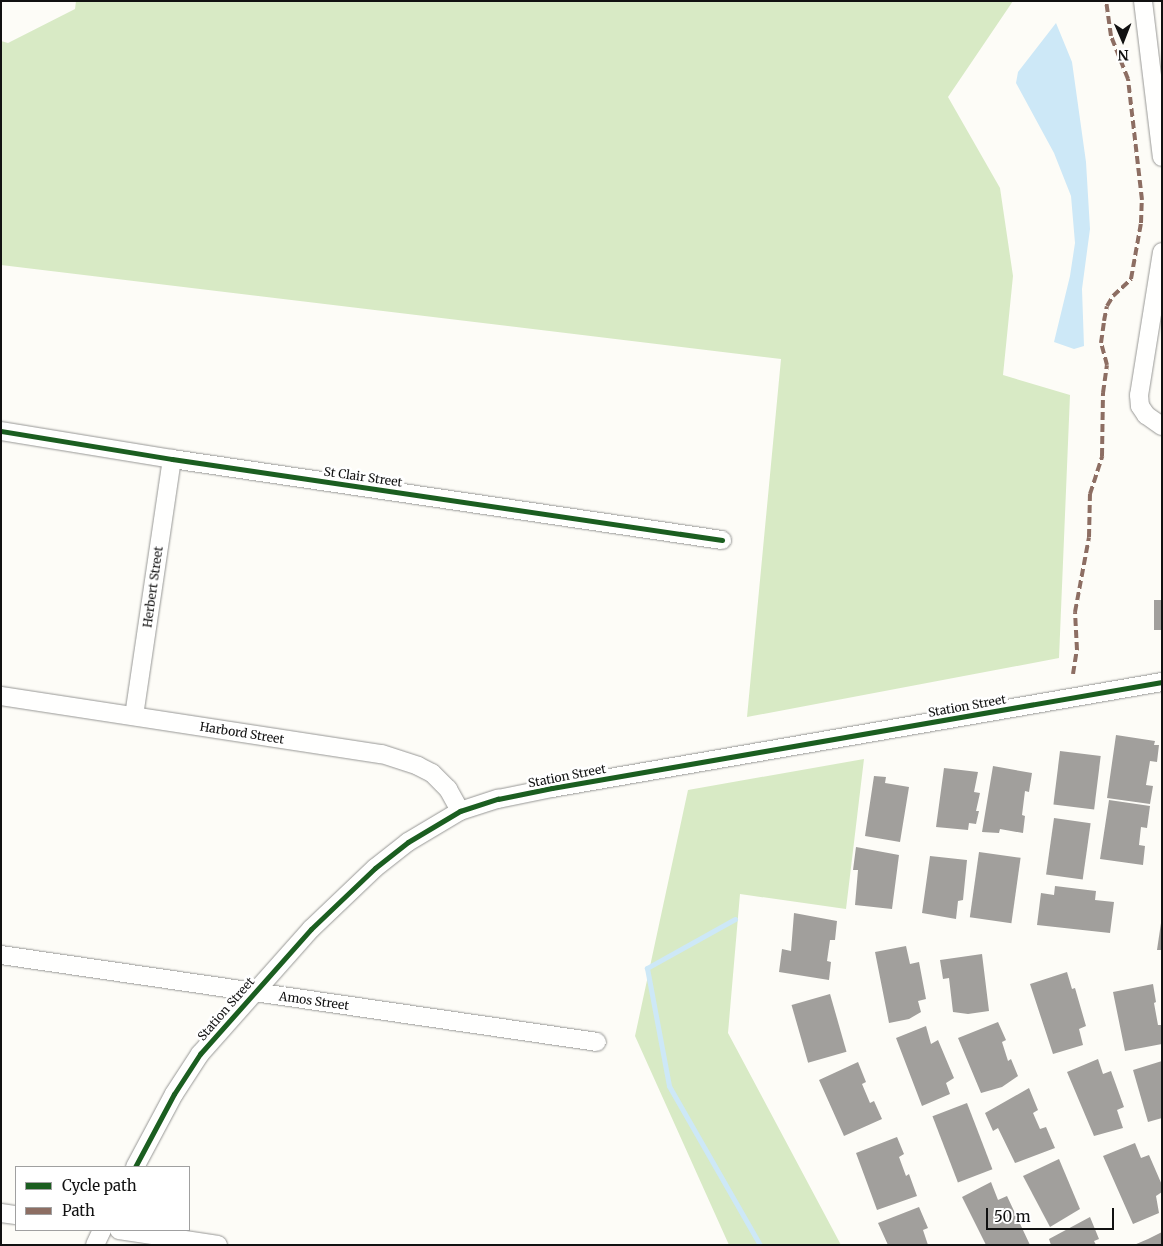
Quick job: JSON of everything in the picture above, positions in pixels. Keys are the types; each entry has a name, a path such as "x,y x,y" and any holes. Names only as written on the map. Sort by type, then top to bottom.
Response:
{"street":[{"path":"1143,1 1162,157"},
{"path":"1162,252 1139,395 1140,406 1146,416 1162,426"},
{"name":"St Clair Street","path":"1,431 172,459 722,540"},
{"name":"Herbert Street","path":"134,716 172,459"},
{"name":"Station Street","path":"136,1166 174,1094 200,1054 311,929 374,868 408,842 460,811 498,799 597,780 1162,682"},
{"name":"Harbord Street","path":"1,696 382,754 418,766 432,774 448,789 460,811"},
{"name":"Amos Street","path":"1,955 597,1042"},
{"path":"1,1213 15,1215"},
{"path":"95,1245 102,1231"},
{"path":"126,1231 218,1245"}],"green space":[{"path":"76,1 1013,1 948,97 1000,188 1013,276 1003,375 1070,395 1059,658 747,717 781,359 1,265 1,41 8,43 75,9"},
{"path":"864,759 846,909 740,894 728,1033 841,1245 729,1245 635,1036 688,790"}],"water":[{"path":"1056,23 1072,62 1086,162 1090,229 1082,289 1084,346 1074,349 1054,342 1070,276 1075,243 1071,196 1054,153 1016,83 1018,72"}],"building":[{"path":"1154,600 1162,600 1162,630 1154,630"},
{"path":"1116,735 1155,741 1154,745 1159,745 1157,762 1150,761 1146,785 1153,786 1150,804 1107,798"},
{"path":"1060,751 1101,756 1094,810 1053,805"},
{"path":"993,766 1032,773 1029,792 1025,791 1022,815 1025,816 1023,833 1000,829 999,833 982,832"},
{"path":"944,768 978,772 974,792 980,793 976,811 979,811 976,824 969,823 968,830 936,827"},
{"path":"874,776 886,777 885,783 909,787 900,842 865,836"},
{"path":"1109,800 1150,806 1147,828 1141,827 1139,845 1145,846 1143,865 1100,859"},
{"path":"1054,818 1091,823 1083,880 1046,874"},
{"path":"856,847 899,855 892,909 855,905 858,870 853,870"},
{"path":"979,852 1021,858 1011,923 970,917"},
{"path":"930,856 967,860 963,900 958,901 956,919 922,913"},
{"path":"1055,886 1096,891 1095,900 1114,902 1110,933 1037,925 1041,893 1054,895"},
{"path":"794,913 837,921 835,940 830,940 827,961 831,962 829,980 779,972 782,949 791,951"},
{"path":"1161,923 1162,950 1157,950"},
{"path":"906,946 910,964 919,962 926,999 918,1001 921,1012 909,1019 889,1023 875,952"},
{"path":"982,954 989,1011 968,1014 953,1012 949,978 943,979 940,960"},
{"path":"1067,972 1072,989 1075,988 1086,1026 1079,1029 1083,1045 1053,1054 1030,984"},
{"path":"1153,984 1158,1025 1161,1025 1162,1029 1162,1044 1125,1051 1113,992"},
{"path":"830,994 847,1052 808,1063 792,1005"},
{"path":"998,1022 1006,1040 1002,1042 1008,1061 1011,1059 1018,1076 1002,1087 981,1093 958,1038"},
{"path":"926,1026 931,1044 938,1040 954,1078 946,1083 950,1094 922,1106 896,1038"},
{"path":"1098,1059 1103,1074 1111,1071 1124,1107 1117,1110 1123,1128 1094,1136 1067,1072"},
{"path":"1162,1061 1162,1118 1148,1122 1133,1070"},
{"path":"858,1062 866,1082 862,1084 870,1103 874,1101 882,1119 844,1136 819,1080"},
{"path":"1029,1088 1038,1110 1033,1113 1040,1129 1046,1127 1055,1148 1015,1163 998,1128 993,1131 985,1113"},
{"path":"967,1103 992,1169 958,1183 932,1116"},
{"path":"897,1137 904,1154 899,1157 906,1176 909,1174 917,1196 877,1210 856,1153"},
{"path":"1135,1143 1141,1158 1149,1155 1162,1185 1162,1192 1156,1196 1159,1213 1133,1224 1103,1156"},
{"path":"1059,1159 1080,1209 1050,1227 1023,1176"},
{"path":"991,1182 998,1200 1007,1196 1030,1245 986,1245 962,1197"},
{"path":"919,1207 928,1228 923,1230 928,1245 888,1245 878,1223"},
{"path":"1090,1217 1099,1239 1094,1241 1096,1245 1051,1245 1049,1239"},
{"path":"1162,1232 1162,1245 1134,1245 1148,1239"}],"waterway":[{"path":"735,919 647,968 669,1086 760,1245"}],"marked path":[{"path":"1073,674 1077,650 1075,612 1089,537 1090,494 1102,456 1103,393 1107,365 1101,343 1104,321 1107,306 1113,296 1131,279 1141,223 1142,200 1128,79 1111,36 1106,1"}],"cycle path":[{"path":"1,431 172,459 722,540"},
{"path":"136,1166 174,1094 200,1054 311,929 375,868 408,842 460,811 498,799 552,788 1162,682"}]}
